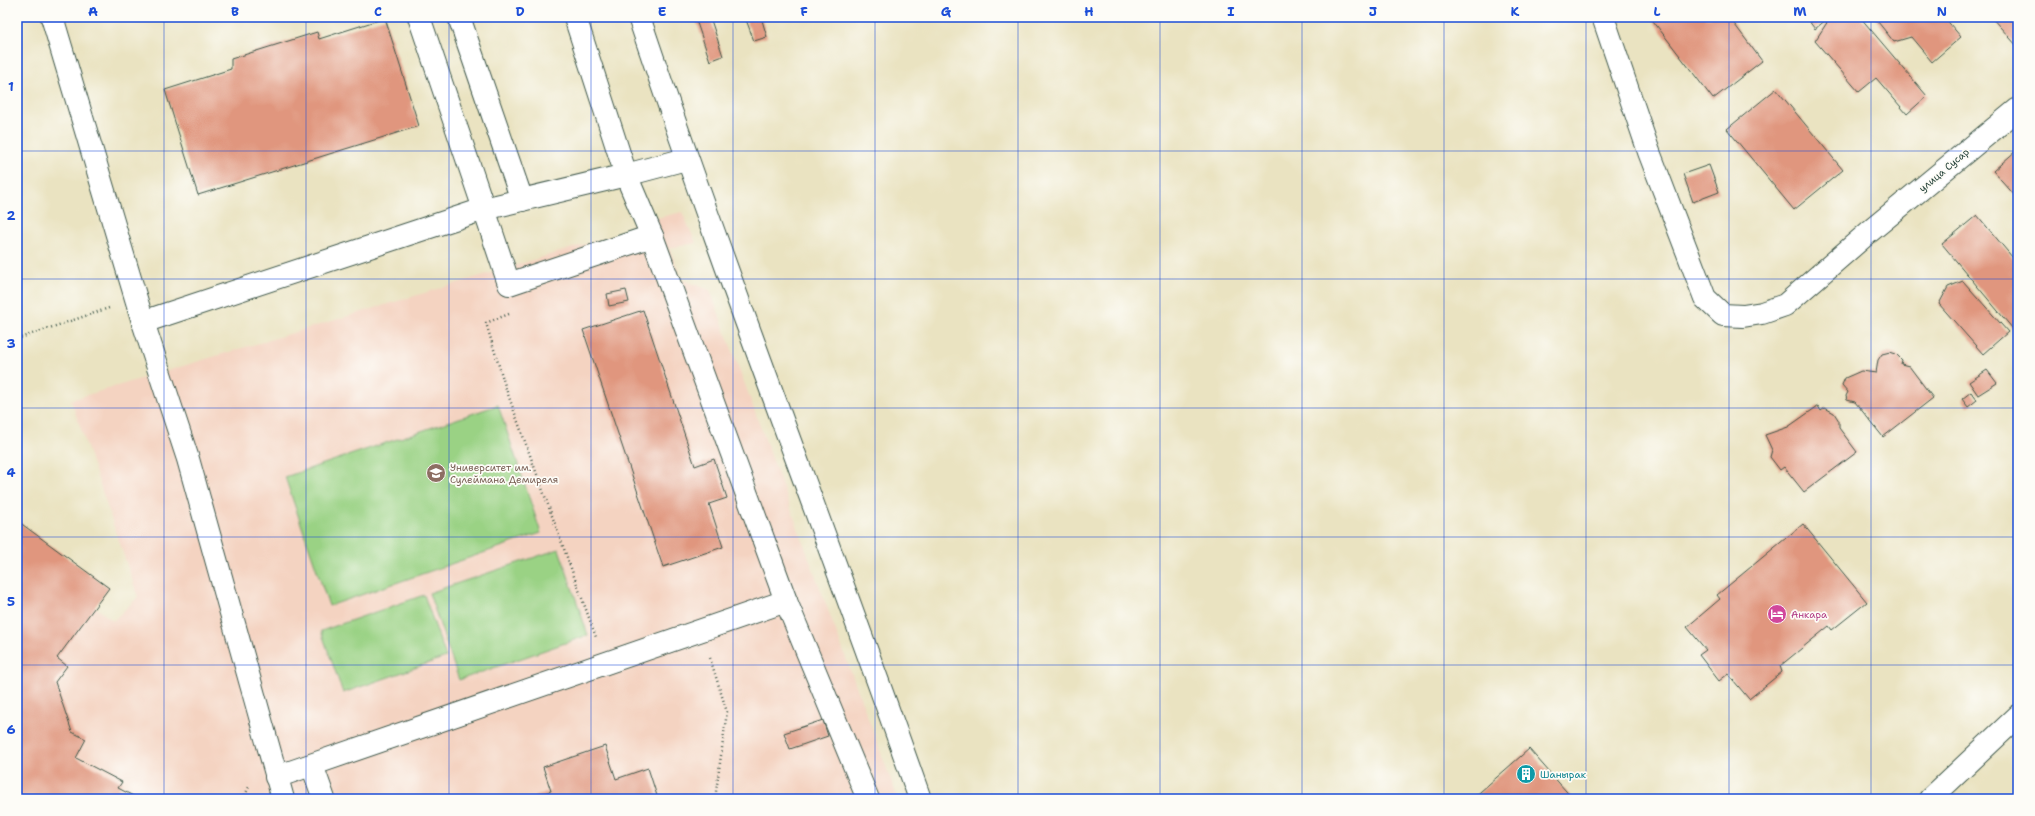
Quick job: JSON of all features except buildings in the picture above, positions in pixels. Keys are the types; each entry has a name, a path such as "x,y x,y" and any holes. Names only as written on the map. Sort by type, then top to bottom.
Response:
{"street":[{"path":"52,17 143,322 188,459 283,799"},
{"path":"419,17 509,284 652,236"},
{"path":"459,17 522,200"},
{"path":"575,17 626,175 652,236 786,601 868,799"},
{"path":"639,17 686,158 866,647 920,799"},
{"name":"улица Сусар","path":"1603,17 1649,152 1706,298 1723,315 1743,316 1762,313 1785,305 1869,232 2018,109"},
{"path":"143,322 484,209 626,175 686,158"},
{"path":"276,777 786,601"},
{"path":"1930,799 2018,716"},
{"path":"312,765 324,799"}],"path":[{"path":"509,284 518,310 486,323 506,389 605,664"},
{"path":"17,340 136,299"},
{"path":"701,631 727,712 715,799"}],"shaded area":[{"name":"Университет им. Сулеймана Демиреля","path":"682,212 696,243 669,248 682,280 710,290 898,799 17,799 17,545 113,621 138,597 71,400 632,230 631,224"}],"green space":[{"path":"498,405 541,533 329,606 285,477"},
{"path":"559,549 588,635 459,680 429,593"},
{"path":"424,595 446,657 343,693 321,631"}],"place":[{"name":"Университет им. Сулеймана Демиреля","path":"436,473"},
{"name":"Анкара","path":"1777,614"},
{"name":"Шанырак","path":"1526,774"}]}
